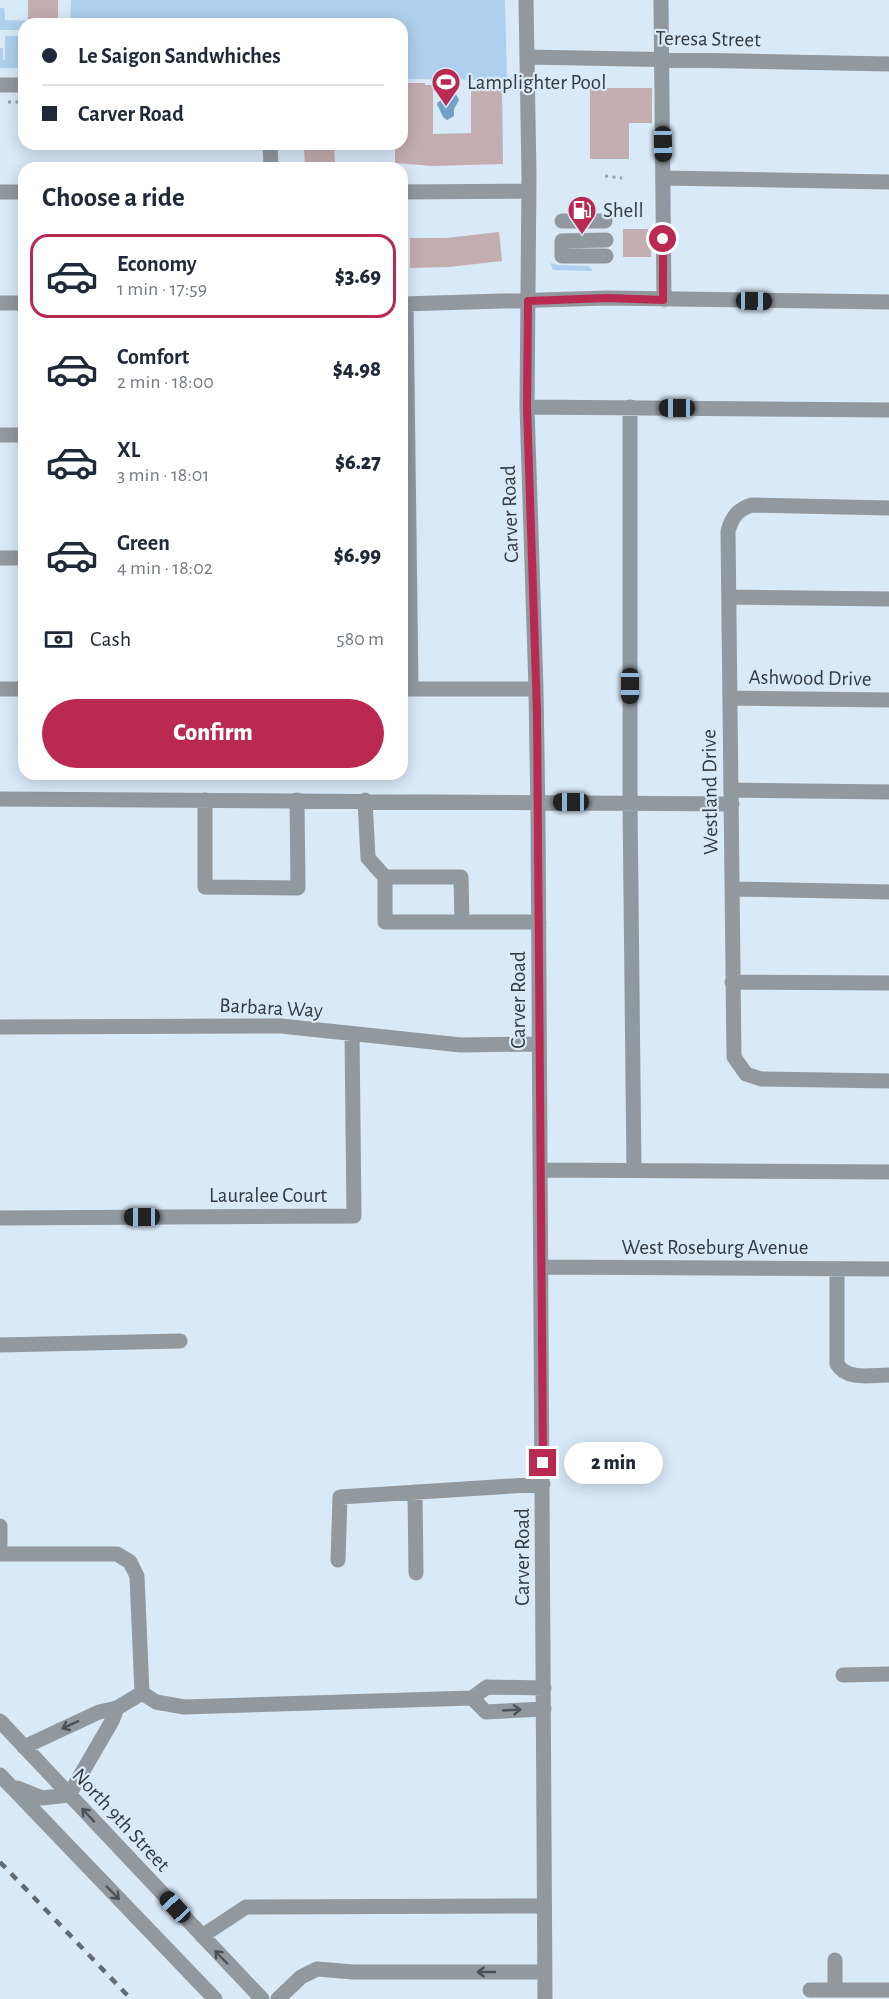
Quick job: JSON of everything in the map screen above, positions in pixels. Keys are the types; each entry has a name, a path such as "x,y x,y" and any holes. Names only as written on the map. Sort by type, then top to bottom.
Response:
{"street":[{"name":"Carver Road","path":"526,0 529,191 527,407 536,689 542,1267 545,1999"},
{"path":"662,0 663,300"},
{"name":"Teresa Street","path":"527,57 889,64"},
{"path":"0,86 18,85"},
{"path":"663,178 889,182"},
{"path":"408,192 529,191"},
{"path":"0,192 18,192"},
{"path":"562,222 605,232"},
{"path":"408,304 607,298 889,302"},
{"path":"0,303 18,303"},
{"path":"527,407 889,410"},
{"path":"630,407 630,802 634,1171"},
{"path":"0,435 18,435"},
{"name":"Westland Drive","path":"889,508 752,505 736,513 730,522 728,531 734,1057 746,1074 761,1079 889,1081"},
{"path":"0,558 18,558"},
{"path":"729,597 889,599"},
{"path":"0,689 18,689"},
{"path":"408,689 536,689"},
{"name":"Ashwood Drive","path":"730,698 889,700"},
{"path":"0,799 630,802 889,792"},
{"path":"206,800 206,887 298,888 297,800"},
{"path":"365,800 368,858 385,877 385,922 538,922"},
{"path":"385,877 460,877 462,922"},
{"path":"732,889 889,892"},
{"path":"732,982 889,983"},
{"name":"Barbara Way","path":"0,1027 281,1026 461,1045 539,1044"},
{"name":"Lauralee Court","path":"0,1218 354,1216 352,1034"},
{"path":"541,1170 889,1172"},
{"name":"West Roseburg Avenue","path":"542,1267 889,1269"},
{"path":"837,1269 837,1364 841,1371 850,1375 889,1375"},
{"path":"0,1345 180,1341"},
{"path":"339,1560 340,1497 543,1485"},
{"path":"415,1492 416,1573"},
{"path":"0,1526 0,1554 117,1554 130,1562 137,1576 142,1693"},
{"path":"843,1675 889,1674"},
{"path":"142,1693 156,1702 184,1707 472,1698 487,1687 544,1688"},
{"path":"24,1747 99,1712 117,1708 142,1693"},
{"path":"472,1698 486,1712 544,1708"},
{"path":"2,1778 35,1796 53,1798 69,1795 112,1721 117,1708"},
{"name":"North 9th Street","path":"0,1721 262,1999"},
{"path":"2,1778 215,1999"},
{"path":"202,1936 246,1907 544,1906"},
{"path":"835,1960 835,1990"},
{"path":"278,1999 301,1977 317,1970 545,1972"},
{"path":"810,1990 889,1990"}],"path":[{"path":"0,102 18,102"},
{"path":"605,176 622,178"}],"shaded area":[{"path":"71,0 505,0 507,80 408,79 408,18 70,18"},
{"path":"0,8 4,8 5,20 18,20 18,30 0,30"},
{"path":"5,36 18,36 18,68 0,68 0,48 3,48 3,60 5,60"},
{"name":"Lamplighter Pool","path":"450,93 456,94 459,100 454,109 454,116 447,120 443,117 437,104"},
{"path":"550,263 588,266 593,271 553,270"}],"building":[{"path":"28,0 58,0 58,18 28,18"},
{"path":"408,83 433,85 433,134 471,133 471,86 502,86 503,164 433,166 395,162 395,150 408,150"},
{"path":"590,88 652,88 652,123 629,123 629,159 590,159"},
{"path":"304,150 334,150 335,162 305,162"},
{"path":"623,229 651,229 651,257 623,257"},
{"path":"499,232 502,261 449,267 410,268 410,238 446,238"}],"railway":[{"path":"0,1862 131,1999"}],"place":[{"name":"Lamplighter Pool","path":"446,108"},
{"name":"Shell","path":"582,236"}],"route":[{"path":"543,1463 537,713 527,407 528,301 607,298 663,300 663,239"}]}
